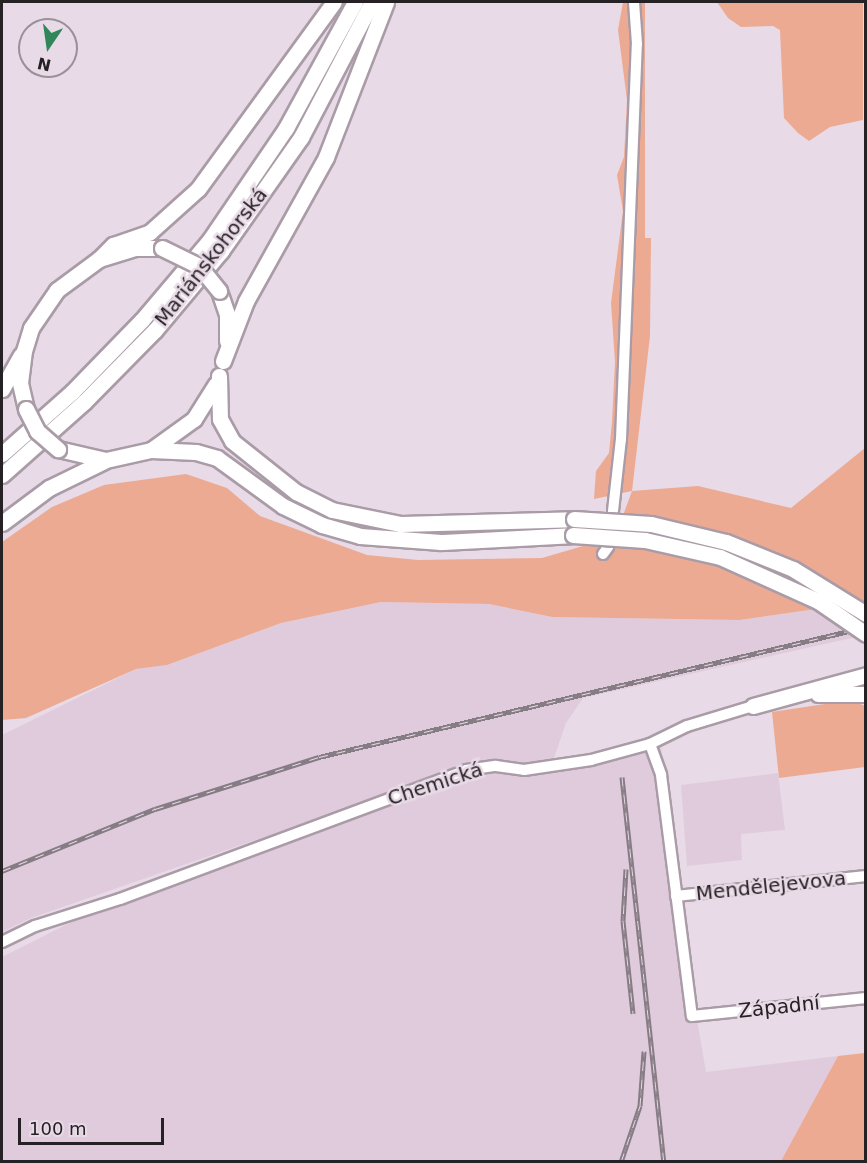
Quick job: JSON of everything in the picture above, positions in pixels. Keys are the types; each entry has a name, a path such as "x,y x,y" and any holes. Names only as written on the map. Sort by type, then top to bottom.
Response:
{"main road":[{"path":"106,460 58,449 37,431 26,409 20,383 24,351 31,328 57,290 113,245 150,232 198,189 334,2"},
{"name":"Mariánskohorská","path":"2,454 134,328 209,241 286,128 355,2"},
{"name":"Mariánskohorská","path":"2,475 84,402 155,330 221,251 301,137 372,2"},
{"path":"152,450 176,435 200,411 219,376 246,301 326,157 386,2"},
{"path":"99,258 136,248 162,248 199,266 219,291 228,327 223,361"},
{"path":"2,388 24,351"},
{"path":"219,376 219,419 232,441 296,492 332,510 400,524 574,519 651,524 726,542 793,569 866,614"},
{"path":"2,523 49,488 106,460 152,450 196,452 217,458 283,506 322,525 360,536 417,542 573,535 645,540 720,557 818,601 866,634"},
{"path":"753,706 866,675"},
{"path":"753,706 815,694 866,694"}],"street":[{"path":"613,511 621,439 637,44 634,2"},
{"name":"Chemická","path":"2,942 35,926 120,899 466,770 496,766 524,770 591,760 651,744 687,726 753,706"},
{"path":"651,744 662,775 676,896"},
{"name":"Mendělejevova","path":"676,896 866,876"},
{"name":"Západní","path":"676,896 692,1016 866,998"}],"shaded area":[{"path":"623,2 645,2 645,238 651,238 650,336 632,491 594,499 596,471 609,453 612,422 615,362 611,303 623,211 617,175 624,157 627,100 618,30"},
{"path":"717,2 863,2 863,120 830,127 809,141 798,133 784,118 780,30 773,26 741,27 728,18"},
{"path":"865,448 865,602 740,620 552,617 489,604 381,602 281,623 167,665 136,669 26,718 2,720 2,542 52,507 104,485 186,474 227,488 260,516 367,555 418,560 542,558 583,546 618,529 632,491 698,486 791,508"},
{"path":"381,602 489,604 552,617 740,620 865,602 865,635 583,698 566,723 554,758 584,757 656,737 661,747 676,896 706,1072 838,1056 781,1161 2,1161 2,957 119,898 185,874 261,838 31,918 2,932 2,735 136,669 167,665 281,623"},
{"path":"851,700 865,706 865,767 779,778 772,712"},
{"path":"778,773 785,830 741,834 742,860 687,866 681,785"},
{"path":"865,1053 865,1161 781,1161 838,1056"}],"railway":[{"path":"2,871 155,809 319,757 866,627"},
{"path":"622,777 664,1162"},
{"path":"626,869 623,921 633,1013"},
{"path":"621,1162 640,1106 644,1051"}]}
